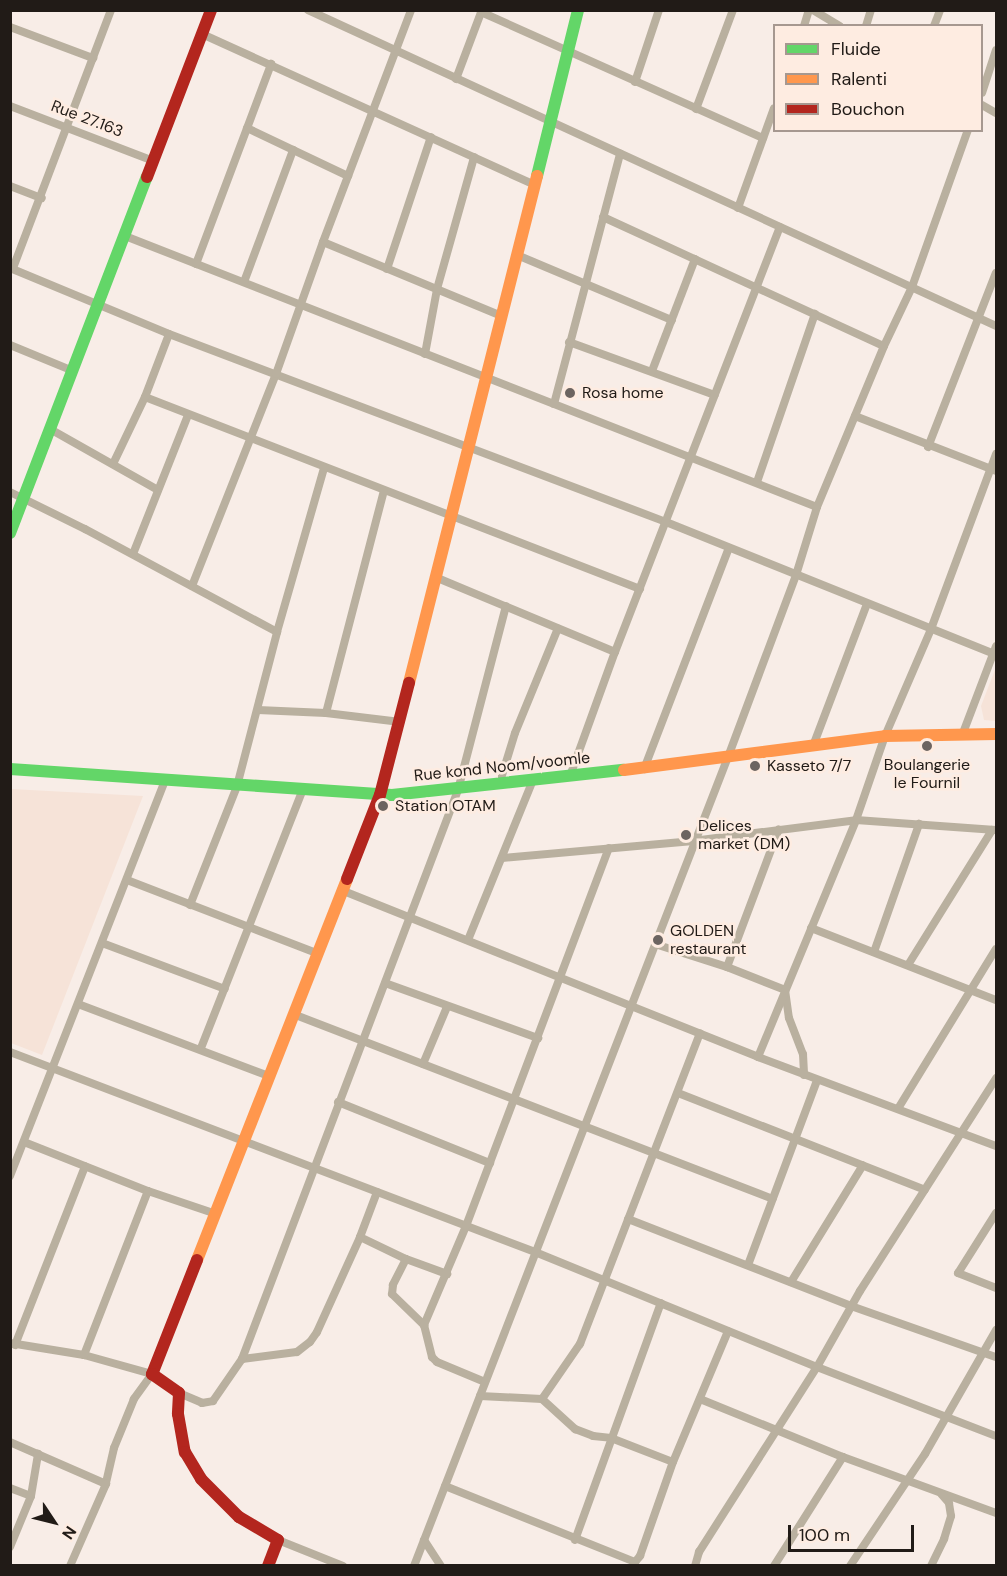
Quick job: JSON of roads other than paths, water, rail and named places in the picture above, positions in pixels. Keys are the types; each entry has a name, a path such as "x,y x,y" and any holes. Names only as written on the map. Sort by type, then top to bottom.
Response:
{"street":[{"path":"111,10 42,198 12,268 169,334 666,522 867,604 995,650 963,733"},
{"path":"10,533 211,10"},
{"path":"308,10 996,326"},
{"path":"192,586 276,374 322,242 411,10"},
{"path":"70,1566 106,1484 114,1448 134,1398 152,1374 245,1142 316,952 380,795 488,378 578,10"},
{"path":"635,82 659,10"},
{"path":"696,109 733,10"},
{"path":"805,24 811,10 836,24"},
{"path":"456,79 482,11 763,138"},
{"path":"10,27 93,58"},
{"path":"202,34 535,185"},
{"path":"983,87 996,50"},
{"path":"196,264 272,64"},
{"name":"Rue 27.163","path":"10,106 153,161"},
{"path":"738,208 773,111"},
{"path":"247,128 348,176"},
{"path":"414,1566 633,1005 693,841 728,757 796,575 817,507 884,346 912,287 967,132"},
{"path":"387,269 431,137"},
{"path":"244,282 294,150"},
{"path":"554,404 620,154"},
{"path":"425,354 437,289 474,157"},
{"path":"10,186 42,198"},
{"path":"603,217 884,346"},
{"path":"570,776 615,652 780,227"},
{"path":"125,236 244,282 301,307 817,507"},
{"path":"322,242 502,316"},
{"path":"517,255 672,320"},
{"path":"652,370 695,260"},
{"path":"928,447 996,273"},
{"path":"757,482 814,314"},
{"path":"113,464 145,397 169,334"},
{"path":"570,342 652,370 715,395"},
{"path":"10,345 73,371"},
{"path":"145,397 249,440 640,589"},
{"path":"133,555 188,415"},
{"path":"855,416 928,447 994,470"},
{"path":"50,429 158,490"},
{"path":"758,1057 856,820 885,736 994,470 996,454"},
{"path":"190,905 237,786 277,632 324,468"},
{"path":"326,713 384,491"},
{"path":"10,492 277,632"},
{"path":"644,768 729,548"},
{"path":"435,577 615,652"},
{"path":"813,746 867,604"},
{"path":"85,1166 13,1344 84,1355 152,1374 179,1393 202,1403 213,1401 242,1359 458,790 506,606"},
{"path":"499,785 515,733 558,628"},
{"path":"258,710 326,713 400,722"},
{"name":"Rue kond Noom/voomle","path":"10,769 380,795 458,790 885,736 996,734"},
{"path":"468,940 533,780"},
{"path":"10,1176 165,781"},
{"path":"201,1048 302,790"},
{"path":"502,858 693,841 856,820 994,830 908,965"},
{"path":"873,952 919,824"},
{"path":"727,967 780,829"},
{"path":"424,1325 466,1226 609,848"},
{"path":"127,880 316,952"},
{"path":"341,890 804,1075 898,1107 996,1146"},
{"path":"811,928 996,1000"},
{"path":"102,943 225,989"},
{"path":"655,944 727,967 785,990"},
{"path":"898,1107 996,949"},
{"path":"385,983 538,1038"},
{"path":"785,990 789,1018 803,1054 804,1075"},
{"path":"78,1004 201,1048 269,1076"},
{"path":"423,1064 447,1007"},
{"path":"293,1014 773,1199"},
{"path":"542,1400 580,1344 700,1033"},
{"path":"10,1052 535,1252 817,1367 996,1436"},
{"path":"695,1566 699,1552 777,1432 851,1306 996,1078"},
{"path":"748,1264 817,1080"},
{"path":"678,1093 925,1190"},
{"path":"338,1102 490,1163"},
{"path":"24,1142 148,1191 216,1214"},
{"path":"791,1282 863,1165"},
{"path":"84,1355 148,1191"},
{"path":"242,1359 297,1352 310,1342 317,1332 360,1237 377,1192"},
{"path":"996,1216 958,1273 996,1288"},
{"path":"628,1219 851,1306 982,1350 996,1357"},
{"path":"360,1237 447,1274"},
{"path":"406,1258 393,1285 392,1294 424,1325 432,1357 436,1362 485,1382"},
{"path":"575,1540 661,1303"},
{"path":"850,1566 908,1480 946,1418 982,1350 996,1330"},
{"path":"445,1486 575,1540 635,1562 640,1556 673,1462 728,1331"},
{"path":"179,1393 178,1414 185,1452 190,1464 208,1486 239,1517 278,1540 343,1566"},
{"path":"480,1395 542,1400 575,1429 593,1436 611,1438 673,1462"},
{"path":"700,1399 777,1432 996,1514"},
{"path":"10,1442 106,1484"},
{"path":"10,1547 31,1496 38,1454"},
{"path":"774,1566 843,1457"},
{"path":"10,1488 31,1496"},
{"path":"934,1565 945,1539 951,1516 949,1503 941,1494"},
{"path":"267,1566 278,1540"},
{"path":"424,1540 441,1566"}],"place":[{"name":"Rosa home","path":"570,393"},
{"name":"Boulangerie le Fournil","path":"927,746"},
{"name":"Kasseto 7/7","path":"755,766"},
{"name":"Station OTAM","path":"383,806"},
{"name":"Delices market (DM)","path":"686,835"},
{"name":"GOLDEN restaurant","path":"658,940"}]}
